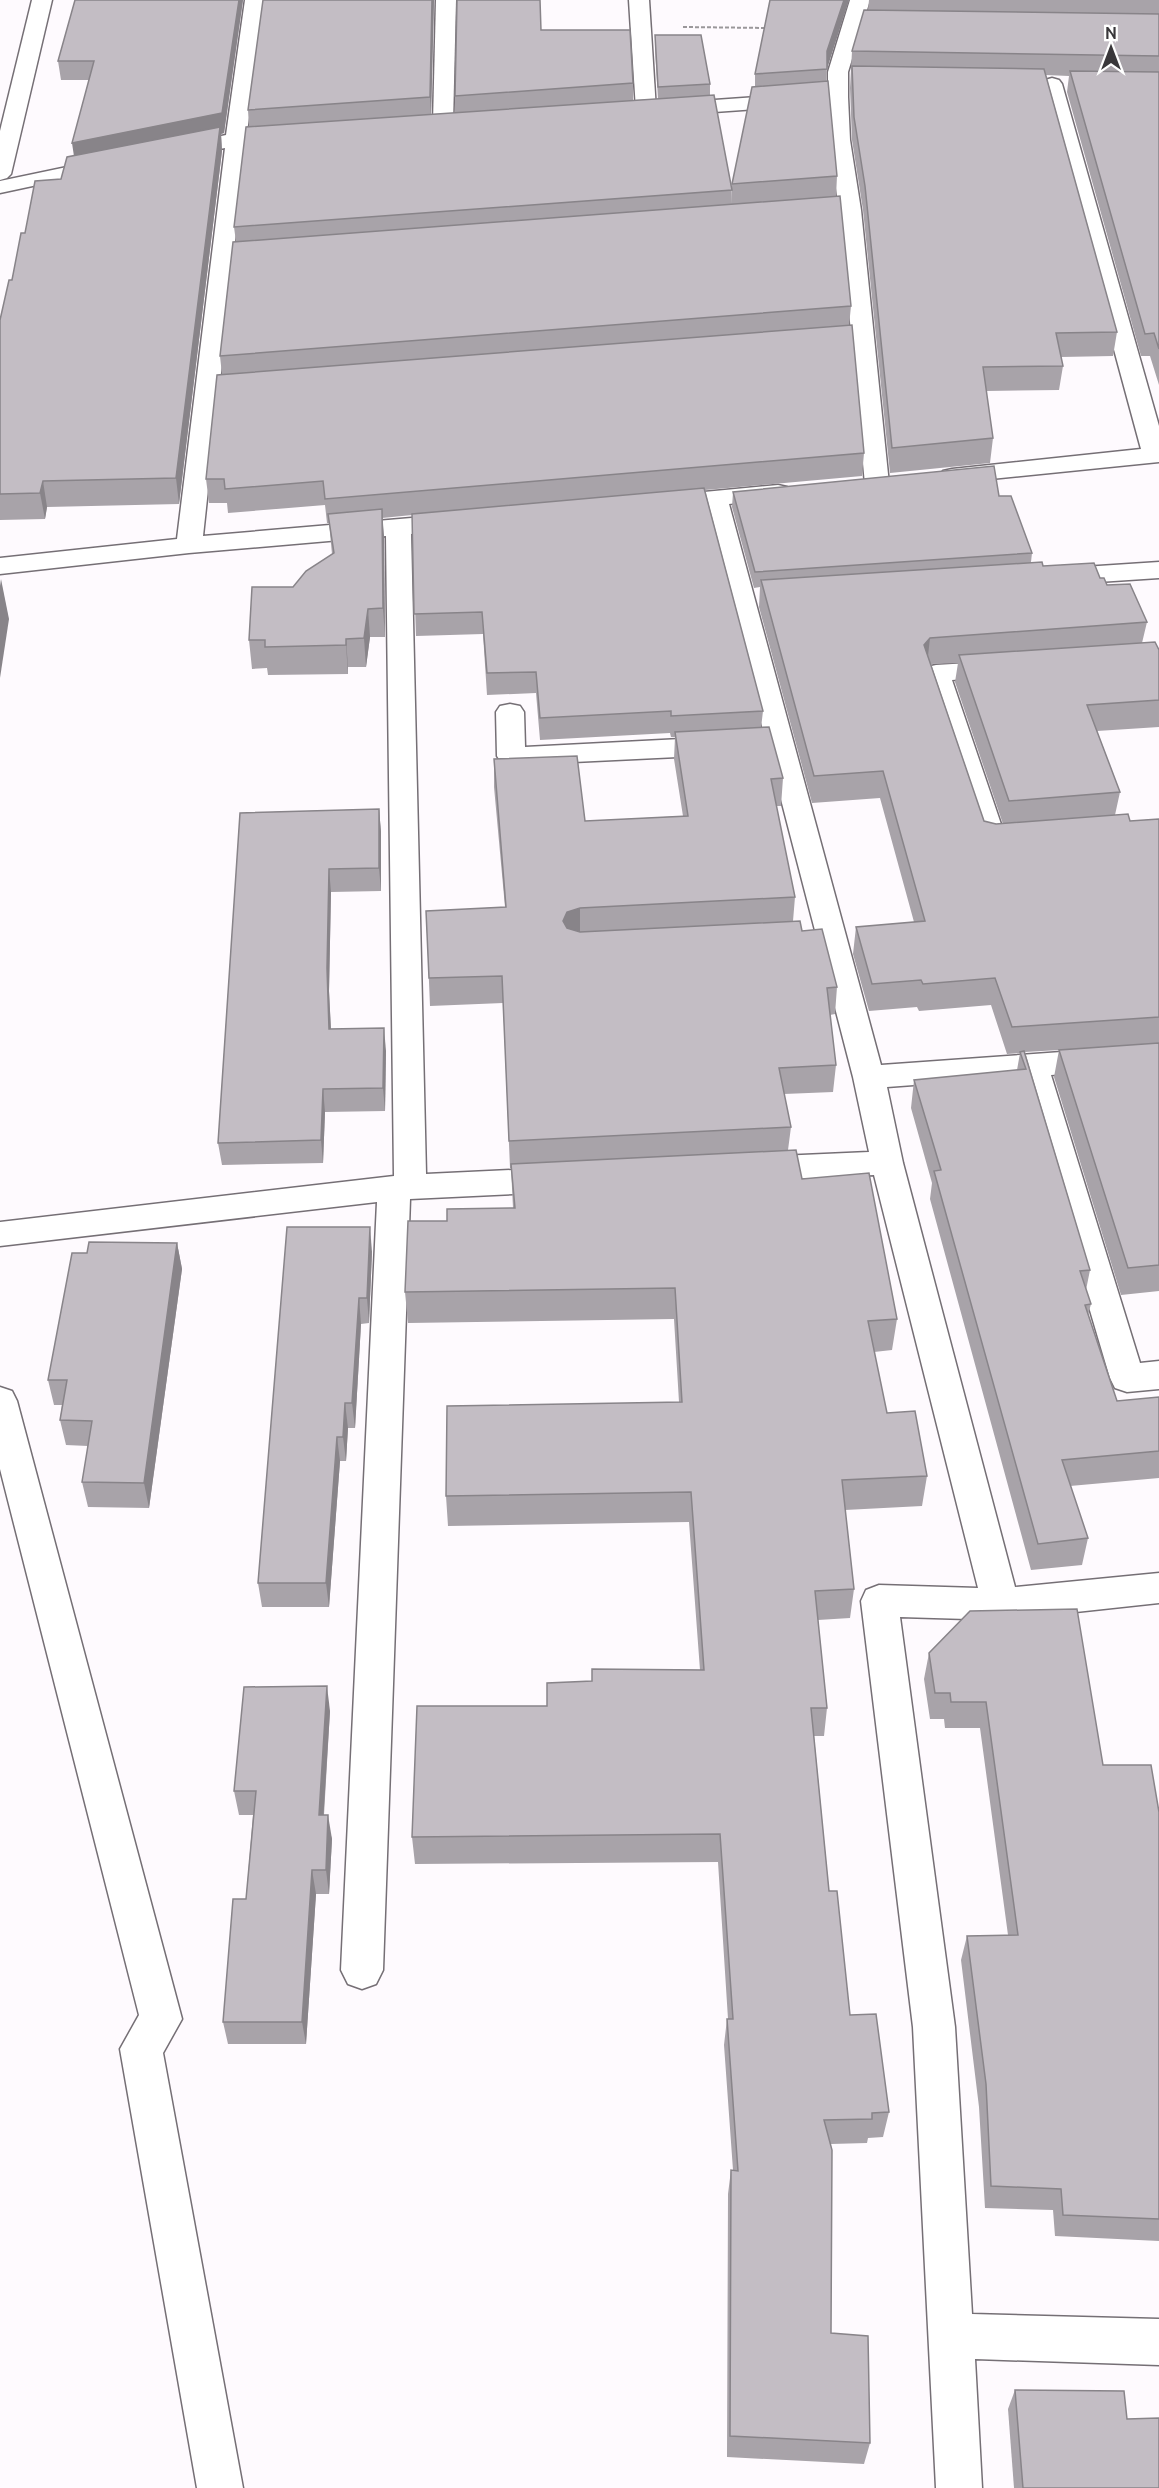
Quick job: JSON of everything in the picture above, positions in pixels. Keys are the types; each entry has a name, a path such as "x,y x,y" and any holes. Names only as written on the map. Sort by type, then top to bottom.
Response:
{"street":[{"path":"0,174 42,0"},
{"path":"442,123 446,0"},
{"path":"639,0 646,110"},
{"path":"860,0 838,88 840,140 850,210 863,339 889,483 1157,455 1052,84"},
{"path":"189,545 236,139 254,6 276,7"},
{"path":"853,22 876,22"},
{"path":"624,112 838,88 861,80"},
{"path":"1028,83 1076,84"},
{"path":"420,125 465,122"},
{"path":"157,155 236,139 305,134"},
{"path":"0,187 124,162"},
{"path":"779,215 850,210"},
{"path":"224,257 295,252"},
{"path":"791,344 863,339"},
{"path":"206,390 278,384"},
{"path":"633,506 796,491"},
{"path":"716,498 754,597 760,744 818,935 869,1077 887,1162 1001,1604"},
{"path":"0,566 189,545 480,520"},
{"path":"362,1970 402,1188 398,528"},
{"path":"1028,579 1159,570"},
{"path":"1030,667 936,673 992,840 1040,836"},
{"path":"510,712 511,756 760,744"},
{"path":"869,1077 1159,1056"},
{"path":"1033,1066 1127,1378 1159,1375"},
{"path":"720,1171 887,1162"},
{"path":"0,1234 402,1188 589,1178"},
{"path":"0,1401 161,2019 141,2049 219,2488"},
{"path":"959,2488 934,2026 879,1601 1001,1604 1159,1588"},
{"path":"951,2336 1159,2342"}],"path":[{"path":"640,27 769,28"}],"building":[{"path":"75,0 239,0 222,113 72,143 94,61 58,61"},
{"path":"263,0 432,0 430,97 248,110"},
{"path":"457,0 540,0 541,30 630,30 633,83 455,96"},
{"path":"770,0 844,0 827,51 827,69 755,74"},
{"path":"864,10 1159,14 1159,56 852,51"},
{"path":"655,35 701,35 710,84 658,87"},
{"path":"852,66 1044,69 1117,332 1056,333 1063,366 983,367 993,438 892,448 865,186 854,117"},
{"path":"1070,71 1159,72 1159,349 1154,333 1145,334"},
{"path":"828,81 837,176 732,184 752,87"},
{"path":"714,95 732,190 234,227 246,127"},
{"path":"220,127 176,478 43,481 40,493 0,494 0,320 9,280 12,280 21,233 25,233 35,181 61,179 67,157"},
{"path":"840,196 851,306 220,356 233,242"},
{"path":"852,325 864,453 325,499 323,481 225,489 224,479 206,479 217,375"},
{"path":"994,466 999,496 1011,496 1032,553 755,572 733,492"},
{"path":"704,488 763,711 671,716 671,711 540,718 536,672 487,673 482,612 414,614 412,514"},
{"path":"382,509 383,608 368,609 364,638 346,639 346,645 265,647 265,640 249,640 252,587 293,587 306,571 334,553 328,514"},
{"path":"1042,562 1043,566 1094,563 1100,578 1104,578 1107,585 1130,584 1147,622 930,638 924,645 984,821 996,824 1128,814 1130,821 1159,819 1159,1017 1012,1027 995,978 923,984 921,980 872,984 856,927 925,921 883,771 814,776 761,580"},
{"path":"1155,642 1159,650 1159,700 1087,705 1120,792 1009,801 959,655"},
{"path":"769,727 783,778 771,779 795,897 580,908 567,912 563,921 567,928 580,932 800,921 802,931 822,929 837,987 827,988 836,1065 779,1068 791,1127 509,1141 502,976 429,978 426,911 506,907 494,759 577,756 585,821 688,816 675,732"},
{"path":"379,809 379,868 329,869 327,968 329,1029 384,1028 383,1088 323,1089 321,1140 218,1143 240,813"},
{"path":"1159,1043 1159,1265 1128,1268 1059,1050"},
{"path":"1024,1051 1090,1270 1080,1271 1091,1304 1085,1305 1117,1401 1159,1397 1159,1451 1062,1460 1088,1538 1038,1544 934,1171 941,1170 914,1080 1026,1069 1020,1052"},
{"path":"796,1150 802,1179 869,1173 897,1319 868,1321 887,1413 915,1411 927,1476 842,1480 854,1589 815,1591 827,1708 811,1708 829,1891 837,1891 850,2015 876,2014 889,2112 872,2113 872,2119 824,2120 832,2150 831,2333 868,2336 870,2443 730,2436 731,2170 738,2171 727,2019 733,2019 720,1834 412,1837 417,1706 547,1706 547,1683 592,1681 592,1669 704,1670 691,1492 446,1496 447,1406 682,1402 675,1288 405,1292 408,1221 447,1221 447,1209 515,1208 511,1164"},
{"path":"287,1227 370,1227 367,1298 359,1298 352,1403 345,1403 343,1437 337,1437 326,1583 258,1583"},
{"path":"89,1242 177,1243 144,1483 82,1482 92,1421 60,1420 67,1380 48,1380 72,1253 87,1253"},
{"path":"1077,1609 1103,1765 1151,1765 1159,1812 1159,2219 1063,2215 1061,2189 991,2186 986,2084 967,1936 1018,1935 986,1702 951,1702 950,1693 935,1693 929,1653 970,1611"},
{"path":"327,1686 319,1815 328,1815 326,1870 312,1870 302,2022 223,2022 233,1899 246,1899 256,1791 234,1791 244,1687"},
{"path":"1015,2390 1124,2391 1127,2419 1159,2418 1159,2488 1023,2488"}]}
